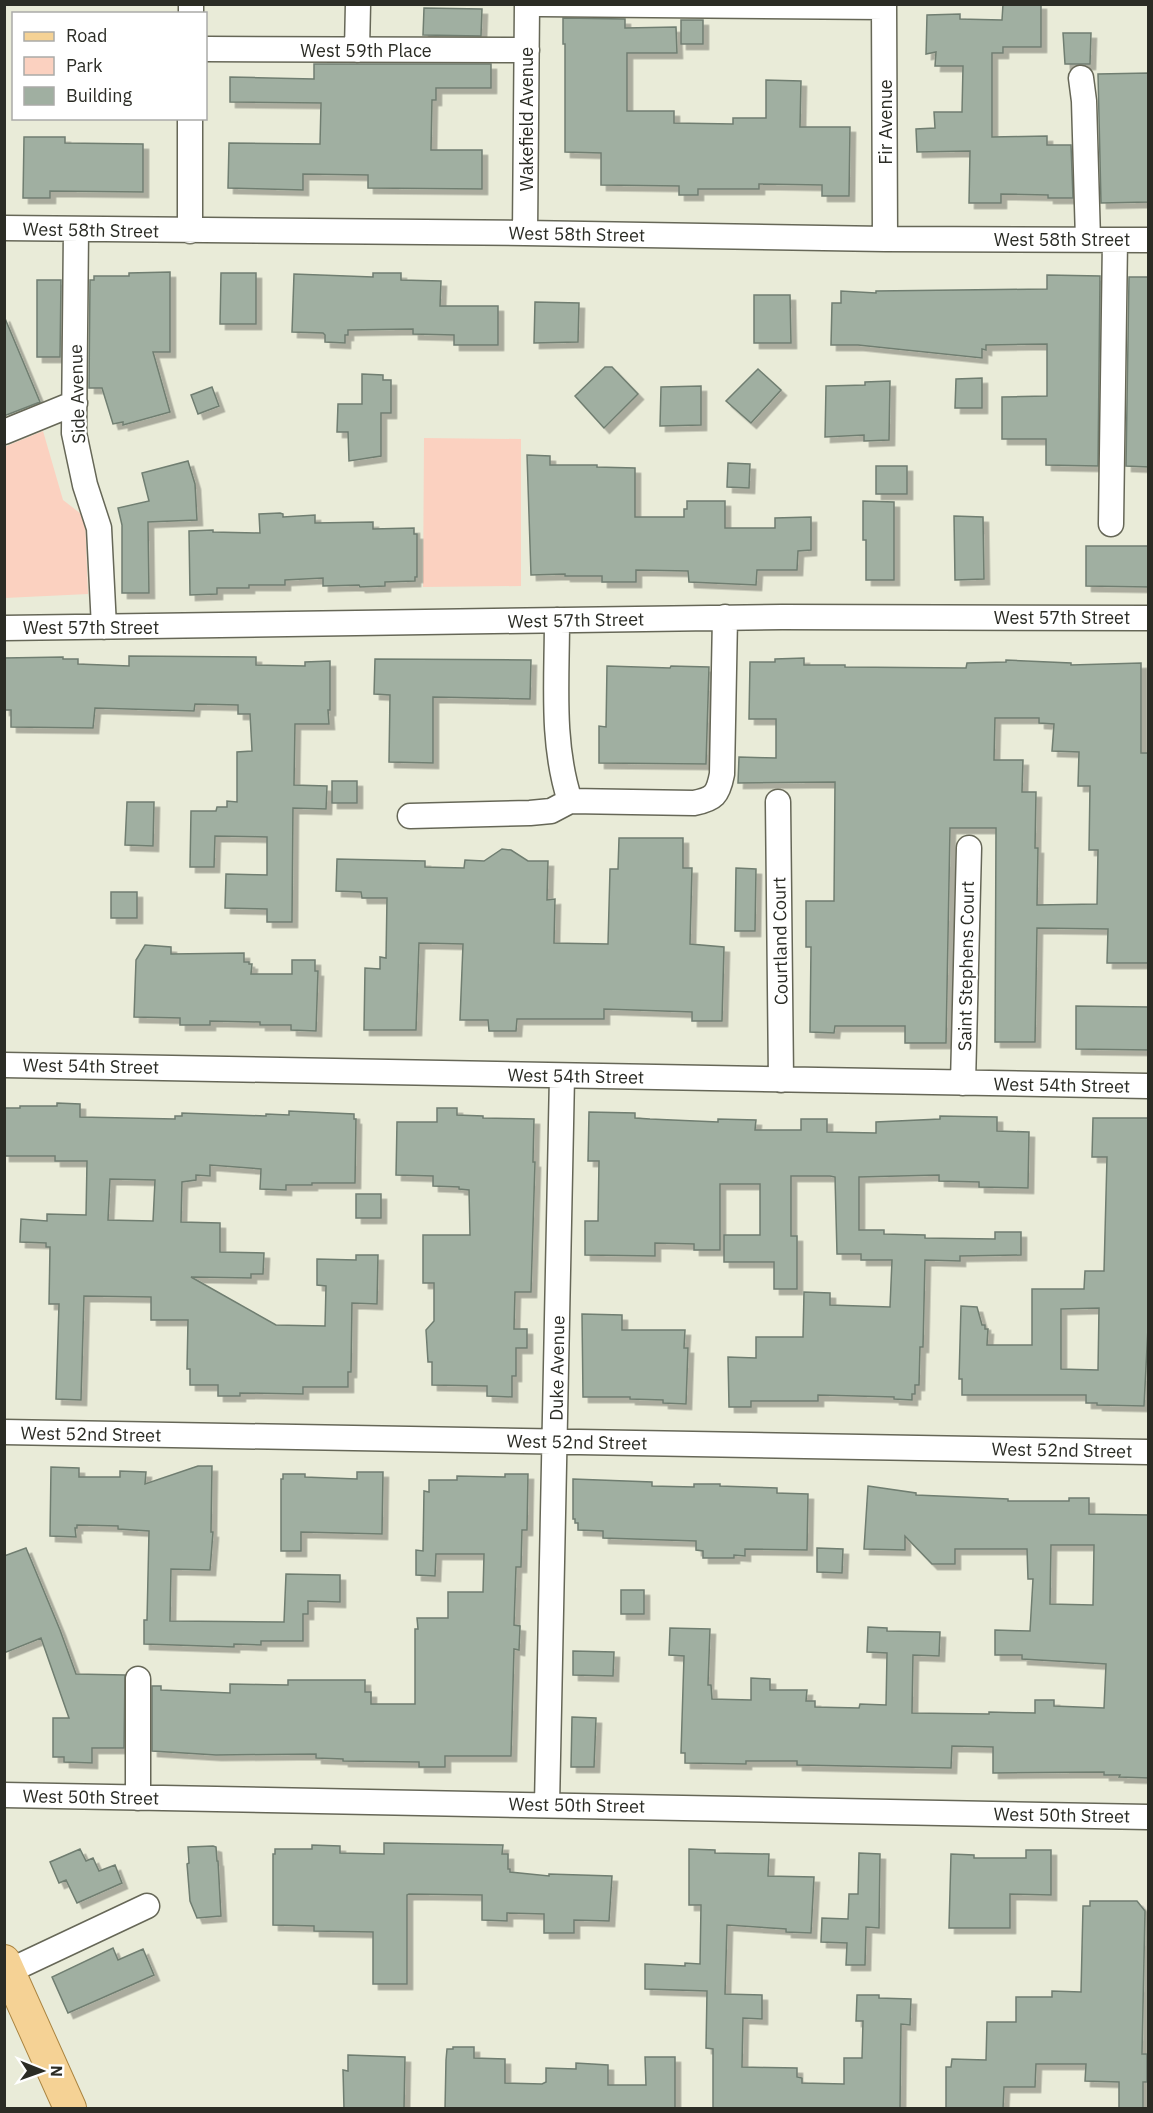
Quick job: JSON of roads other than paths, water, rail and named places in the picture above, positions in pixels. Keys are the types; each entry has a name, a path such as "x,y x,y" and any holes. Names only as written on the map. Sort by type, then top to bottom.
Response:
{"main road":[{"path":"7,1966 70,2109"}],"street":[{"path":"357,50 358,4"},
{"name":"Wakefield Avenue","path":"525,232 526,4"},
{"path":"541,4 884,6"},
{"name":"Fir Avenue","path":"884,6 885,239"},
{"name":"West 59th Place","path":"207,49 526,50"},
{"path":"1081,78 1088,240"},
{"path":"190,120 190,231"},
{"name":"West 58th Street","path":"4,228 1149,240"},
{"name":"Side Avenue","path":"76,229 74,433 85,485 99,528 104,627"},
{"path":"1111,524 1115,240"},
{"path":"4,432 75,403"},
{"path":"410,816 530,813 551,811 570,801 694,803 709,800 719,789 722,774 725,617"},
{"name":"West 57th Street","path":"4,628 725,617 1149,618"},
{"path":"557,620 556,726 562,779 570,801"},
{"name":"Courtland Court","path":"778,802 781,1080"},
{"name":"Saint Stephens Court","path":"963,1083 969,848"},
{"name":"West 54th Street","path":"4,1065 1149,1086"},
{"name":"Duke Avenue","path":"547,1805 562,1076"},
{"name":"West 52nd Street","path":"4,1432 1149,1452"},
{"path":"138,1679 138,1798"},
{"name":"West 50th Street","path":"4,1795 1149,1817"},
{"path":"7,1966 147,1906"}]}
